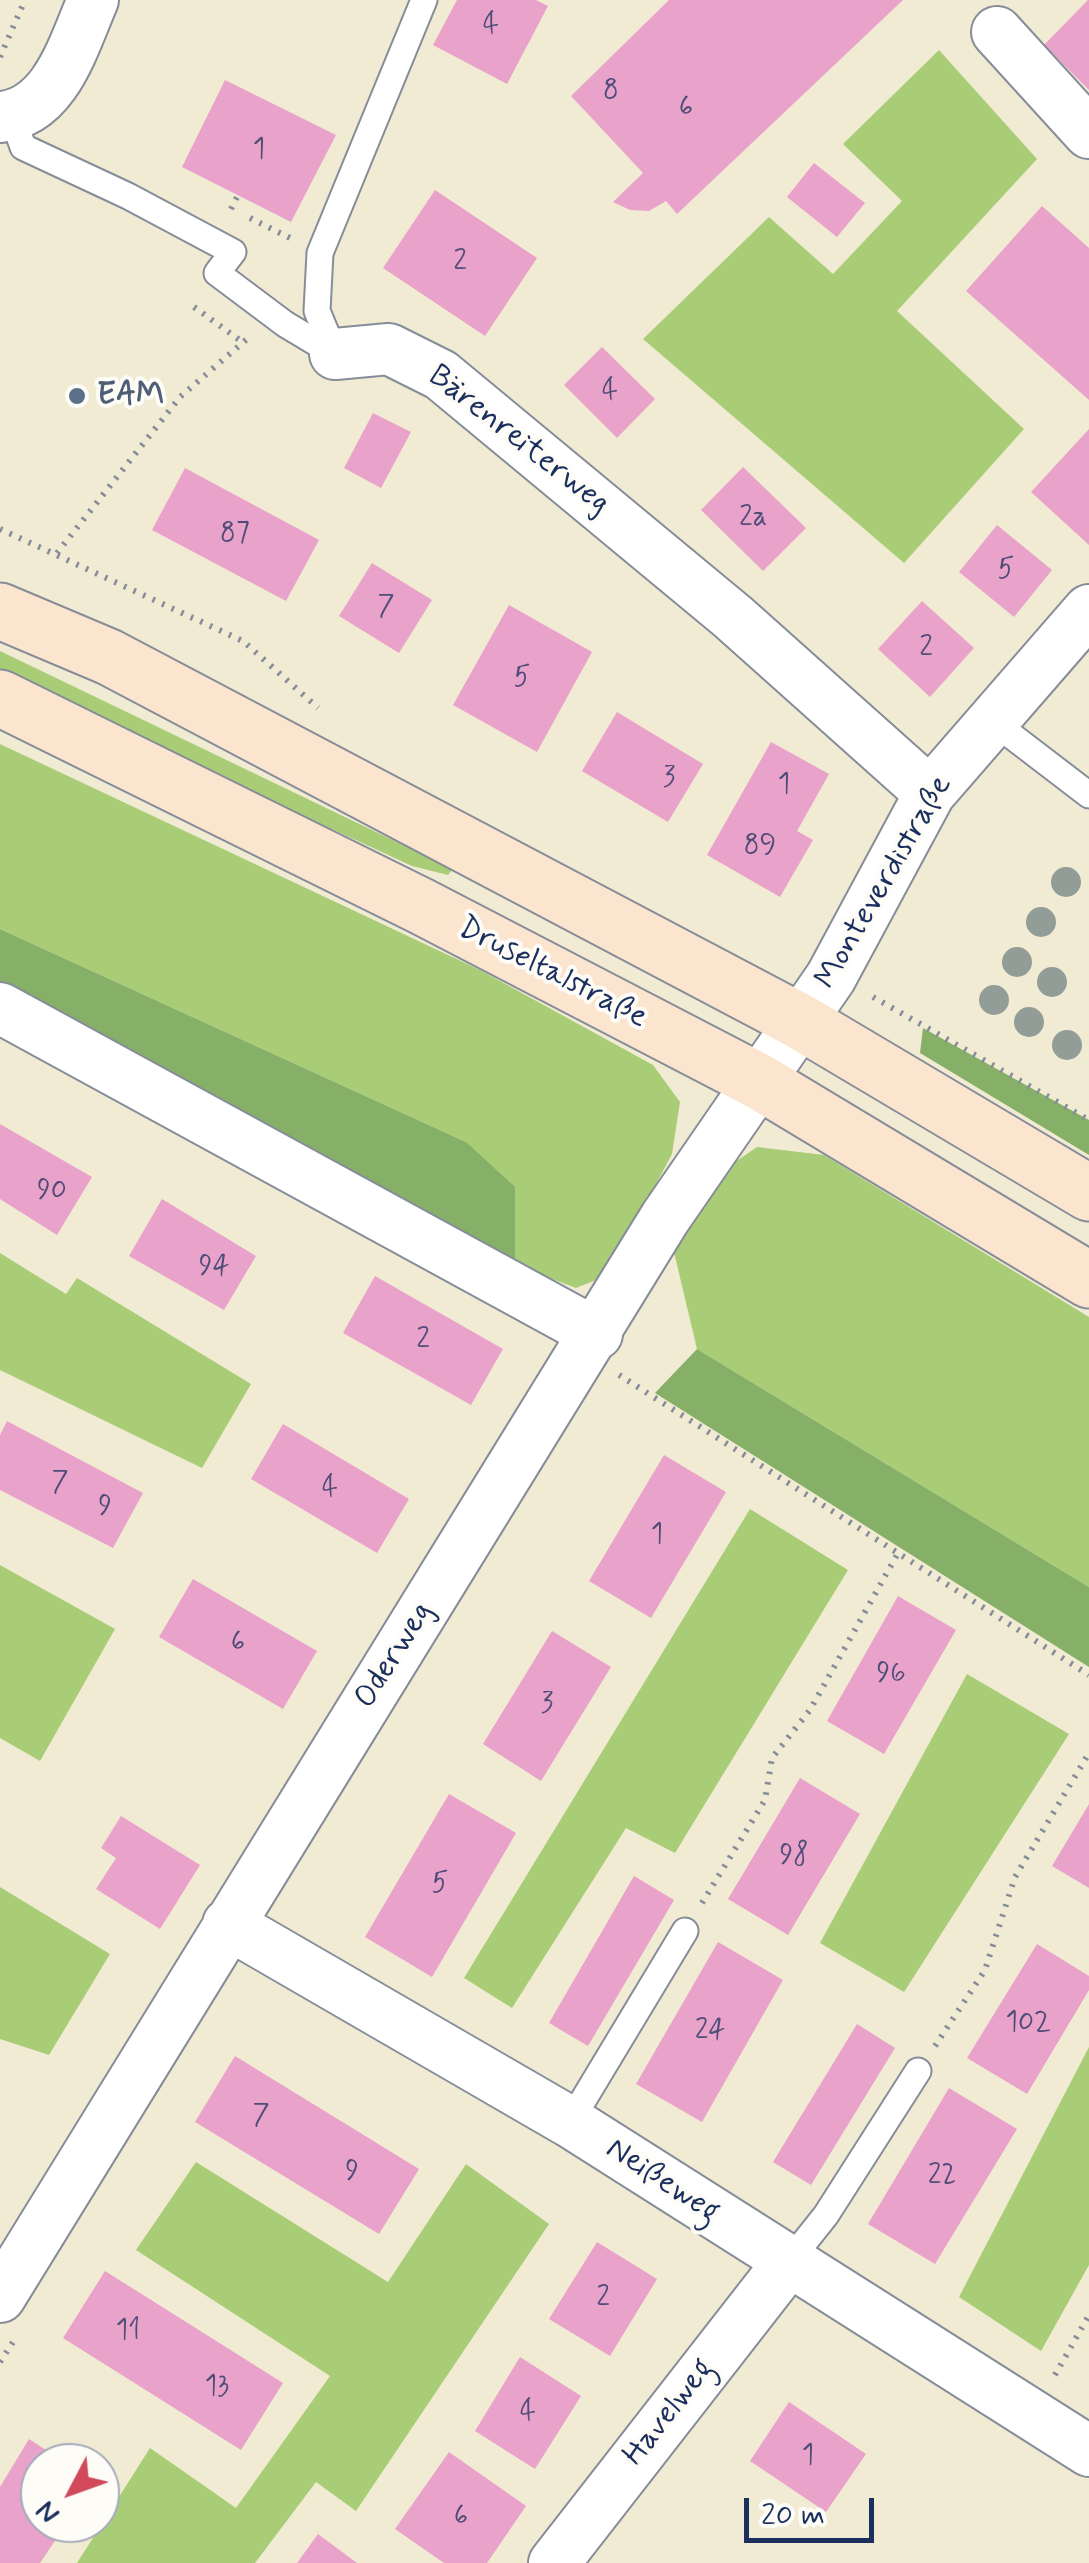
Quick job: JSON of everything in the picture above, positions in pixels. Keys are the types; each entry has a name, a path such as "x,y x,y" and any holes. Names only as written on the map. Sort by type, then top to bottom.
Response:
{"main road":[{"path":"0,611 109,657 801,1022 1089,1193"},
{"name":"Druseltalstraße","path":"0,698 404,897 760,1082 1089,1280"}],"street":[{"path":"6,116 34,106 58,78 93,0"},
{"path":"998,32 1089,133"},
{"name":"Bärenreiterweg","path":"335,354 388,349 441,375 733,617 930,793"},
{"name":"Monteverdistraße","path":"801,1022 832,977 930,793 1089,610"},
{"path":"0,1008 597,1334"},
{"name":"Oderweg","path":"0,2297 666,1218 801,1022"},
{"name":"Neißeweg","path":"228,1924 570,2122 787,2264 1089,2451"},
{"name":"Havelweg","path":"554,2563 787,2264"}],"lane":[{"path":"335,354 317,311 320,253 424,0"},
{"path":"6,116 24,147 233,252 216,273 285,324 335,354"},
{"path":"991,720 1089,795"},
{"path":"570,2122 685,1931"},
{"path":"787,2264 826,2214 918,2071"}],"path":[{"path":"0,57 25,0"},
{"path":"231,209 238,195"},
{"path":"194,307 241,341"},
{"path":"57,553 180,397 241,341 285,324"},
{"path":"0,530 243,641 322,712"},
{"path":"832,977 1089,1120"},
{"path":"597,1334 620,1376 1089,1674"},
{"path":"685,1931 764,1800 772,1758 810,1710 898,1553"},
{"path":"918,2071 985,1970 1015,1877 1089,1753"},
{"path":"1060,2366 1089,2315"}],"green space":[{"path":"939,50 1037,159 897,311 1024,429 904,563 643,339 769,217 833,274 902,201 843,144"},
{"path":"0,651 453,869 448,875 412,866 0,676"},
{"path":"0,744 480,970 653,1065 680,1102 672,1154 636,1222 596,1280 576,1288 515,1265 466,1142 0,929"},
{"path":"0,929 466,1142 515,1187 515,1265 0,988"},
{"path":"923,1028 1089,1120 1089,1155 920,1053"},
{"path":"757,1147 824,1155 1089,1317 1089,1587 697,1349 673,1248 713,1177"},
{"path":"0,1253 66,1294 77,1278 251,1384 202,1468 0,1370"},
{"path":"697,1349 1089,1587 1089,1667 655,1393"},
{"path":"750,1509 848,1570 675,1853 626,1828 512,2008 464,1978"},
{"path":"0,1565 115,1629 40,1761 0,1738"},
{"path":"967,1674 1069,1734 904,1992 820,1943"},
{"path":"0,1887 110,1954 49,2055 0,2039"},
{"path":"1089,2047 1089,2265 1041,2351 959,2297"},
{"path":"196,2162 388,2282 466,2164 549,2224 356,2511 316,2482 255,2563 77,2563 90,2543 120,2543 120,2495 150,2448 236,2508 330,2376 136,2250"}],"building":[{"path":"457,0 536,0 548,6 507,84 433,45"},
{"path":"669,0 903,0 677,214 666,201 649,211 630,210 613,202 643,173 571,96"},
{"path":"1089,0 1089,90 1044,45"},
{"path":"225,80 336,135 291,222 182,167"},
{"path":"814,163 865,203 837,237 787,197"},
{"path":"435,190 537,258 485,336 383,268"},
{"path":"1042,206 1089,248 1089,400 966,291"},
{"path":"602,347 655,399 617,438 564,385"},
{"path":"373,413 411,432 381,488 344,468"},
{"path":"1089,429 1089,545 1031,492"},
{"path":"743,467 806,528 763,571 701,510"},
{"path":"185,468 319,540 286,601 152,530"},
{"path":"997,525 1052,570 1014,617 959,572"},
{"path":"372,563 432,600 399,653 339,616"},
{"path":"922,601 974,648 930,697 878,649"},
{"path":"509,605 592,652 537,752 453,705"},
{"path":"617,712 703,764 668,822 582,771"},
{"path":"771,742 829,774 797,831 813,840 780,897 707,855"},
{"path":"0,1124 92,1177 57,1235 0,1199"},
{"path":"162,1199 256,1256 224,1310 129,1256"},
{"path":"375,1276 503,1349 471,1405 343,1333"},
{"path":"7,1421 143,1493 113,1548 0,1490 0,1435"},
{"path":"283,1424 409,1499 377,1553 251,1479"},
{"path":"664,1455 726,1492 651,1618 589,1581"},
{"path":"193,1579 317,1651 283,1709 159,1637"},
{"path":"898,1596 956,1630 884,1754 827,1721"},
{"path":"552,1631 611,1667 541,1781 483,1744"},
{"path":"800,1778 860,1814 788,1935 728,1899"},
{"path":"449,1794 516,1833 432,1977 365,1937"},
{"path":"1089,1804 1089,1888 1052,1866"},
{"path":"121,1816 200,1865 160,1929 96,1889 116,1858 101,1848"},
{"path":"634,1876 674,1900 588,2046 549,2023"},
{"path":"718,1942 783,1980 702,2122 636,2084"},
{"path":"1037,1944 1089,1976 1089,1990 1027,2094 967,2058"},
{"path":"857,2024 895,2048 811,2185 773,2162"},
{"path":"235,2056 419,2169 379,2234 195,2122"},
{"path":"949,2088 1017,2129 935,2264 868,2224"},
{"path":"597,2242 657,2279 610,2356 549,2319"},
{"path":"105,2271 283,2383 241,2450 63,2338"},
{"path":"520,2357 581,2396 535,2469 475,2431"},
{"path":"789,2402 866,2454 826,2512 750,2461"},
{"path":"449,2452 526,2506 487,2563 444,2563 395,2529"},
{"path":"20,2454 20,2543 54,2543 40,2563 0,2563 0,2487"},
{"path":"318,2534 357,2563 297,2563"}],"place":[{"name":"EAM","path":"77,396"}]}
